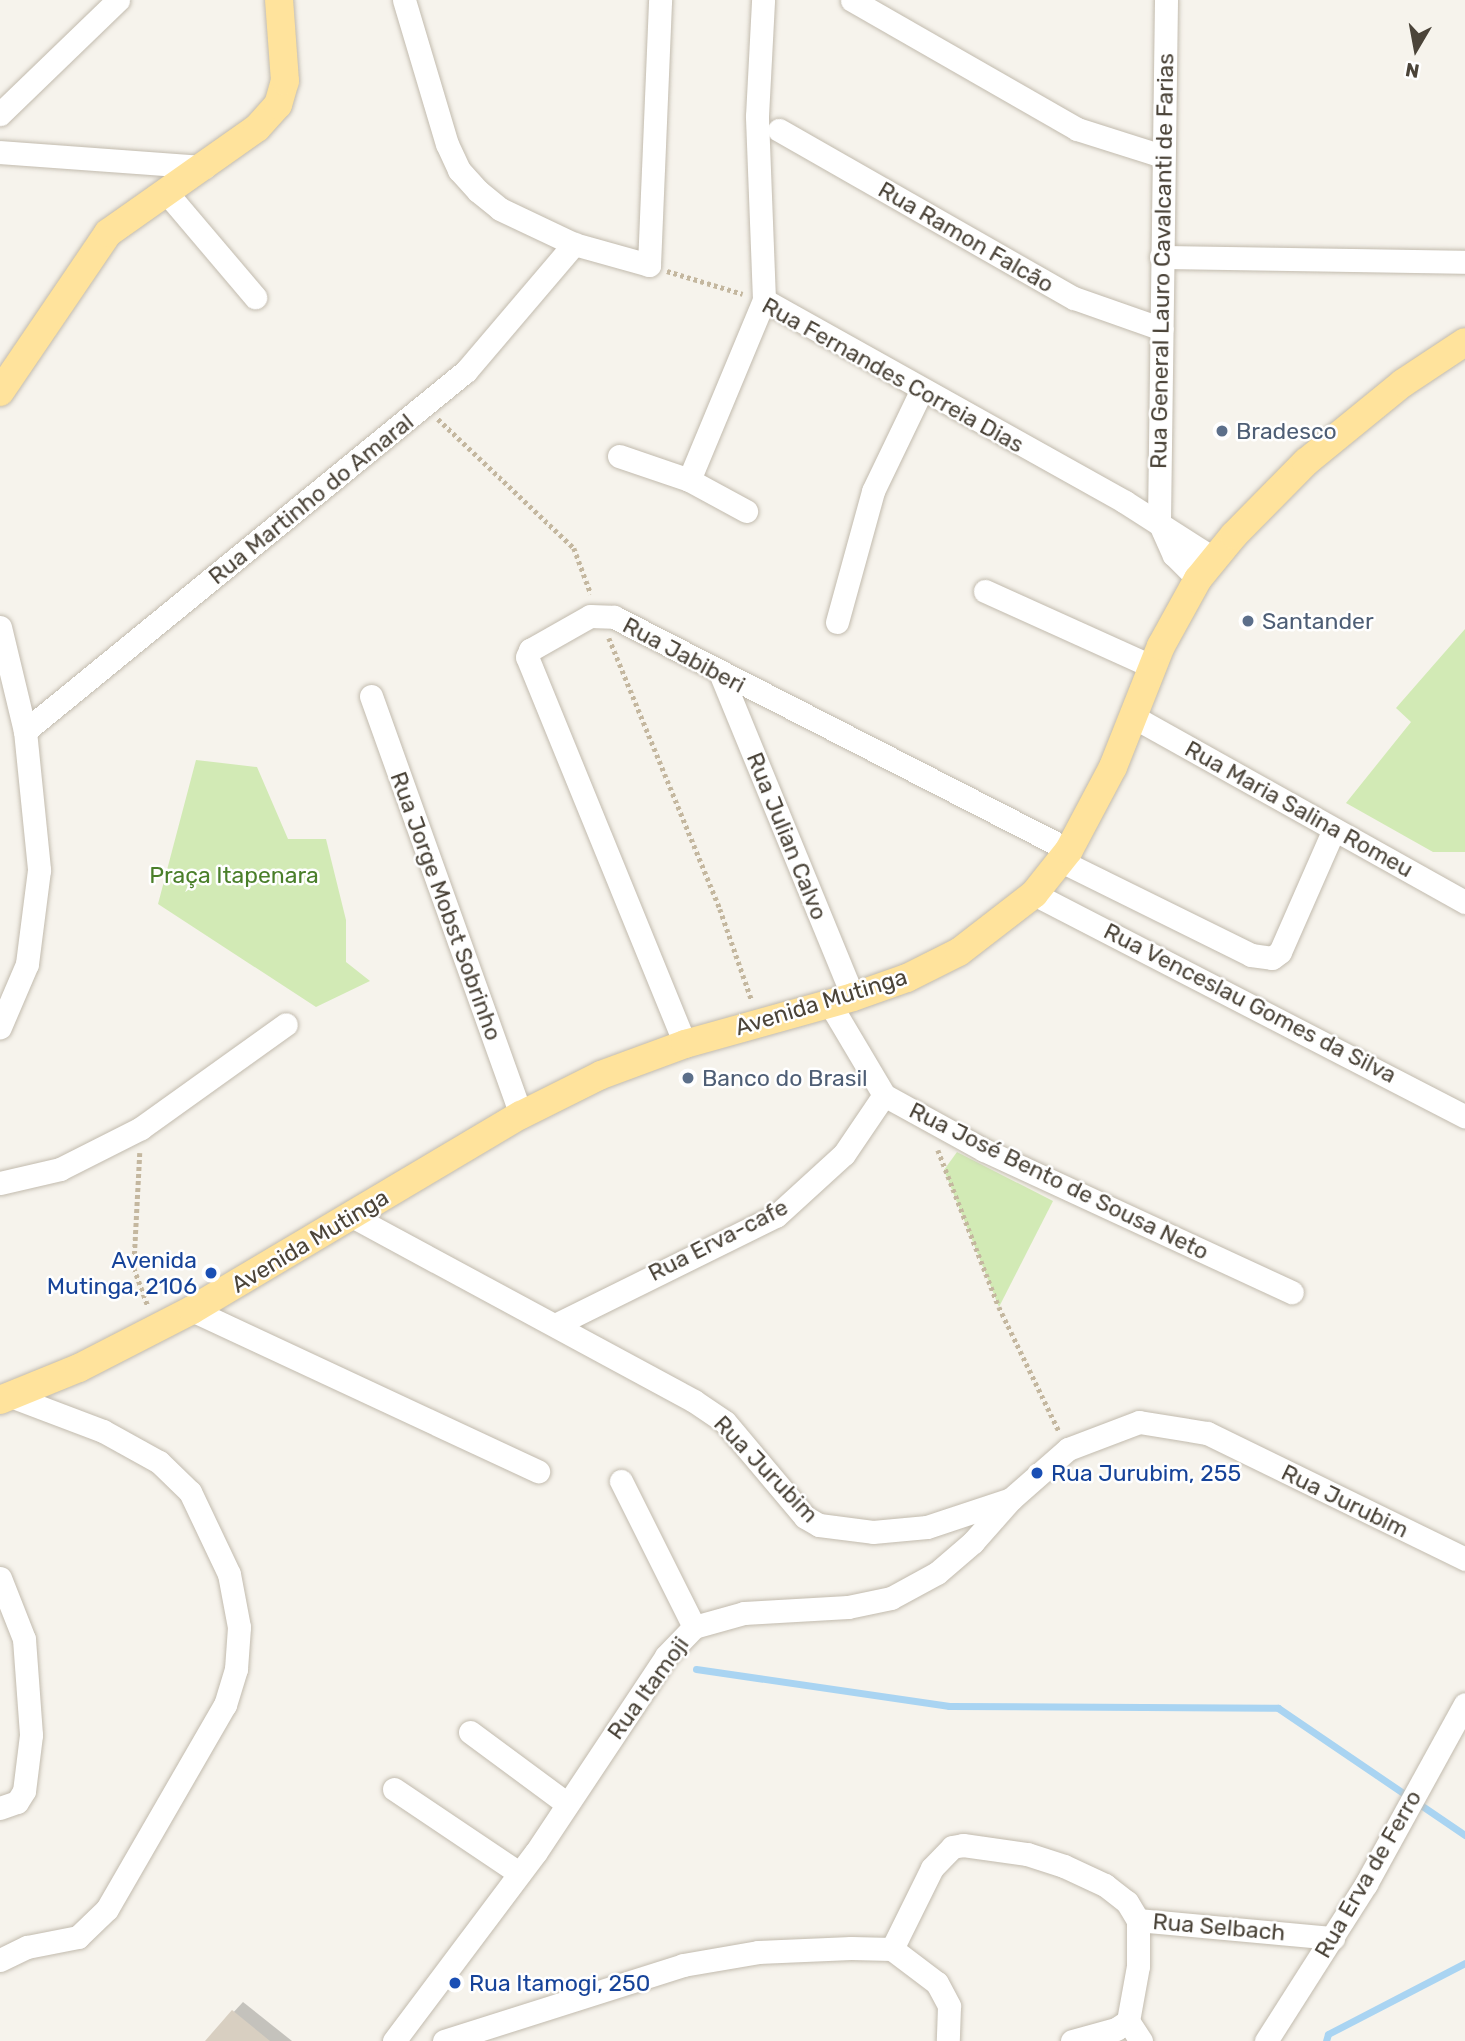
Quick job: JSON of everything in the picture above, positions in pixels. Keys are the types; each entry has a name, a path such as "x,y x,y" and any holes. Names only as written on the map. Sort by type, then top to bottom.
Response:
{"main road":[{"path":"0,392 101,242 257,128 283,94 279,0"},
{"name":"Avenida Mutinga","path":"6,1399 192,1310 521,1115 601,1075 685,1044 842,1000 959,952 1034,894 1065,855 1113,767 1153,667 1206,569 1306,462 1403,383 1465,342"}],"street":[{"path":"0,114 118,0"},
{"path":"404,0 411,32 459,170 500,209 574,244 649,265 660,0"},
{"path":"689,480 764,300 757,144 763,0"},
{"path":"852,0 1077,129 1162,156"},
{"name":"Rua General Lauro Cavalcanti de Farias","path":"1159,523 1160,257 1166,0"},
{"name":"Rua Ramon Falcão","path":"779,130 1074,298 1161,329"},
{"path":"0,152 204,167"},
{"path":"166,192 255,297"},
{"name":"Rua Martinho do Amaral","path":"25,731 466,371 574,244"},
{"path":"1160,257 1465,262"},
{"name":"Rua Fernandes Correia Dias","path":"764,300 1159,523"},
{"path":"837,622 873,491 922,389"},
{"path":"620,456 689,480 746,511"},
{"path":"1159,523 1174,555 1206,569"},
{"path":"985,591 1153,667"},
{"name":"Rua Jabiberi","path":"685,1044 529,661 530,650 598,613 722,675 1251,955 1272,958 1280,952 1334,829"},
{"path":"0,627 25,731 39,870 35,922 27,964 0,1027"},
{"name":"Rua Julian Calvo","path":"722,675 842,1000"},
{"name":"Rua Jorge Mobst Sobrinho","path":"371,696 521,1115"},
{"name":"Rua Maria Salina Romeu","path":"1132,716 1465,902"},
{"name":"Rua Venceslau Gomes da Silva","path":"1034,894 1465,1116"},
{"name":"Rua José Bento de Sousa Neto","path":"842,1000 884,1095 984,1150 1292,1292"},
{"path":"0,1183 60,1169 141,1128 286,1024"},
{"name":"Rua Erva-cafe","path":"555,1325 776,1216 813,1187 844,1154 884,1095"},
{"name":"Rua Jurubim","path":"350,1215 555,1325 725,1422 806,1517 819,1525 873,1532 928,1527 1011,1499 1068,1449 1139,1422 1207,1433 1465,1559"},
{"path":"192,1310 538,1471"},
{"path":"0,1960 27,1947 78,1937 107,1909 225,1705 236,1669 239,1627 229,1574 190,1492 159,1462 103,1431 6,1399"},
{"path":"621,1480 694,1626"},
{"name":"Rua Itamoji","path":"394,2041 519,1873 666,1656 694,1626 744,1613 848,1607 891,1598 937,1573 973,1542 1011,1499"},
{"path":"0,1578 24,1639 31,1735 24,1791 17,1802 0,1808"},
{"name":"Rua Erva de Ferro","path":"1266,2041 1333,1938 1465,1704"},
{"path":"470,1732 566,1803"},
{"path":"394,1789 519,1873"},
{"name":"Rua Selbach","path":"892,1949 932,1868 944,1853 963,1844 1027,1854 1064,1866 1105,1885 1127,1902 1138,1920 1333,1938"},
{"path":"1138,1920 1138,1966 1128,2021 1141,2041"},
{"path":"444,2041 683,1965 758,1952 892,1949 937,1983 949,2007 948,2041"},
{"path":"1072,2041 1105,2033 1128,2021"}],"path":[{"name":"Rua Fernandes Correia Dias","path":"649,265 764,300"},
{"path":"425,406 574,548 746,982"},
{"path":"928,1119 999,1307 1068,1449"},
{"path":"141,1128 134,1268 156,1328"}],"green space":[{"path":"1465,629 1465,852 1433,852 1346,803 1411,722 1396,708"},
{"name":"Praça Itapenara","path":"196,760 257,767 288,839 326,839 346,920 346,962 370,981 316,1007 158,904"},
{"path":"957,1152 1053,1201 999,1307 944,1170"}],"building":[{"path":"232,2010 270,2041 205,2041"}],"waterway":[{"path":"696,1669 949,1706 1278,1708 1465,1835"},
{"path":"1326,2041 1328,2034 1465,1963"}],"place":[{"name":"Bradesco","path":"1222,431"},
{"name":"Santander","path":"1248,621"},
{"name":"Banco do Brasil","path":"688,1078"},
{"name":"Avenida Mutinga, 2106","path":"211,1273"},
{"name":"Rua Jurubim, 255","path":"1037,1473"},
{"name":"Rua Itamogi, 250","path":"455,1983"}]}
